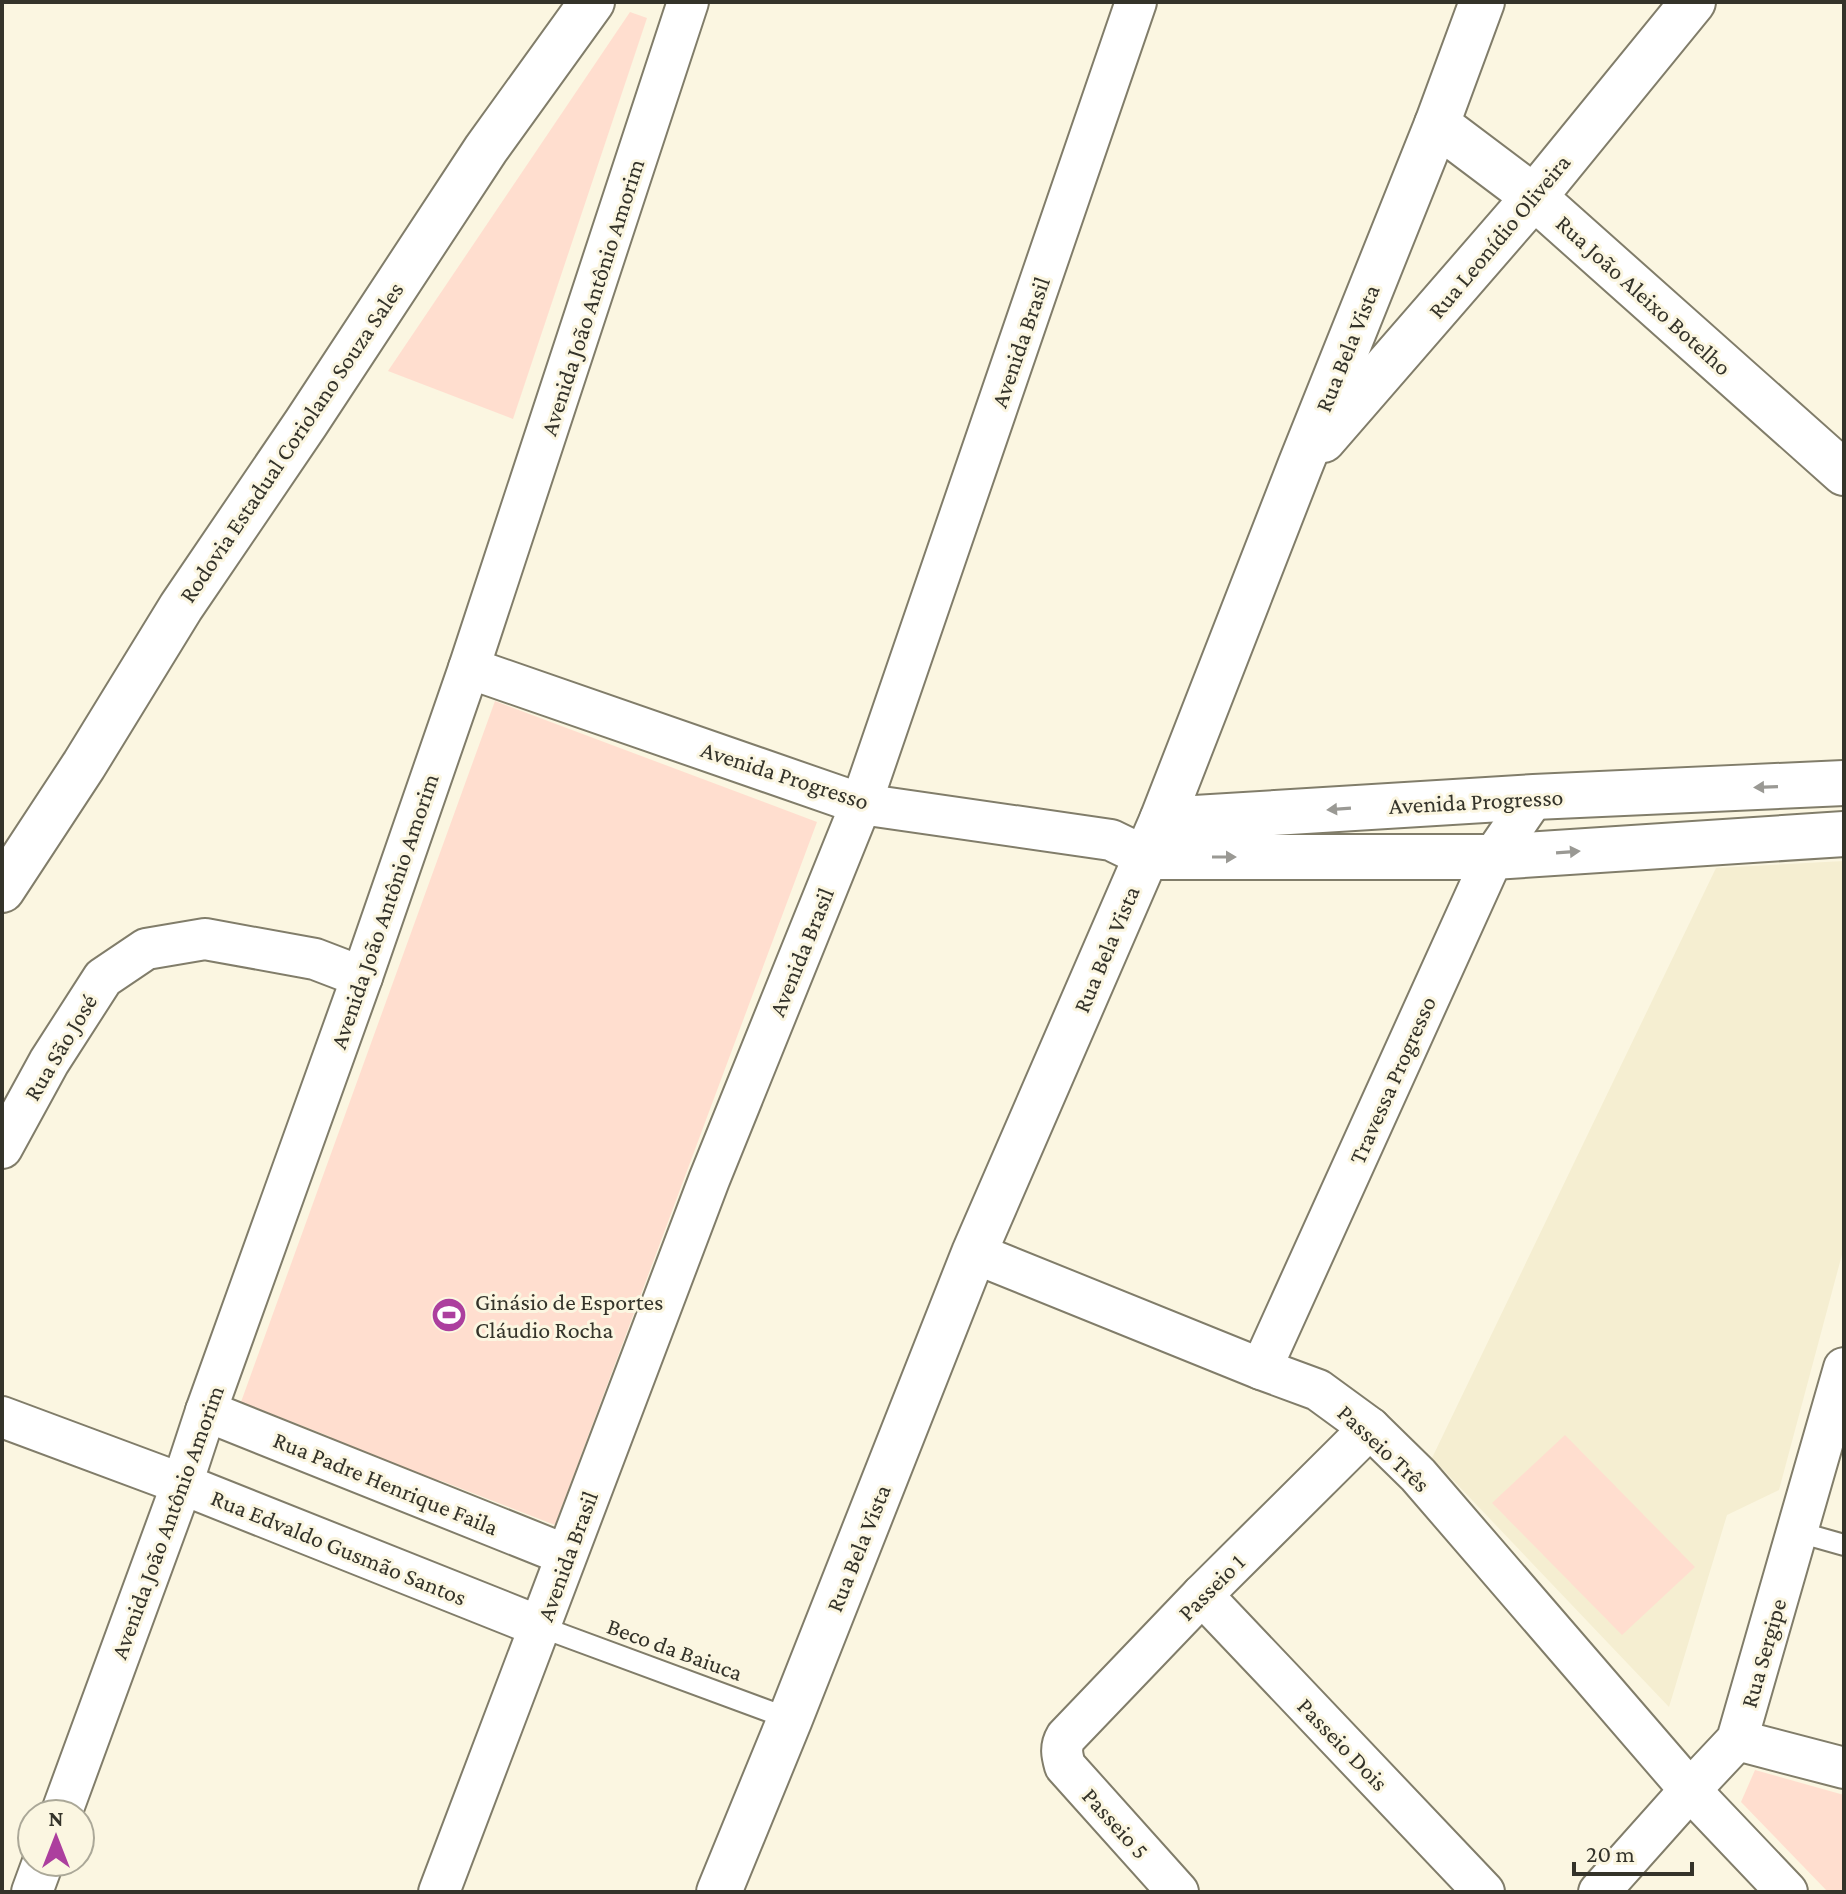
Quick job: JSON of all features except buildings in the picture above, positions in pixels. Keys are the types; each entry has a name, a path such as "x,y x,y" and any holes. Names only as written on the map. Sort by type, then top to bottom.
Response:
{"street":[{"name":"Rodovia Estadual Coriolano Souza Sales","path":"2,890 84,765 181,607 486,149 592,2"},
{"name":"Avenida Brasil","path":"439,1892 709,1180 861,804 1136,2"},
{"name":"Rua Bela Vista","path":"719,1892 1140,839 1300,466 1437,124 1482,2"},
{"name":"Rua Leonídio Oliveira","path":"1300,466 1534,197 1693,2"},
{"name":"Avenida João Antônio Amorim","path":"67,1798 182,1484 469,668 677,9"},
{"name":"Rua João Aleixo Botelho","path":"1437,124 1534,197 1844,473"},
{"name":"Avenida Progresso","path":"469,668 861,804 1140,839 1493,857 1844,834"},
{"name":"Avenida Progresso","path":"1140,839 1534,797 1844,783"},
{"name":"Travessa Progresso","path":"1261,1369 1493,857 1534,797"},
{"name":"Rua São José","path":"2,1148 49,1062 103,978 146,949 205,939 315,959 362,977"},
{"name":"Passeio Três","path":"974,1253 1318,1390 1370,1428 1418,1475 1690,1790 1787,1892"},
{"name":"Rua Sergipe","path":"1599,1892 1737,1740 1844,1368"},
{"name":"Rua Padre Henrique Faila","path":"206,1411 566,1555"},
{"name":"Rua Edvaldo Gusmão Santos","path":"2,1417 182,1484 541,1627"},
{"name":"Passeio 1","path":"1061,1751 1066,1737 1202,1595 1370,1428"},
{"name":"Passeio Dois","path":"1202,1595 1484,1892"},
{"path":"1737,1740 1844,1768"},
{"name":"Passeio 5","path":"1061,1751 1065,1766 1175,1891"}],"lane":[{"path":"1798,1532 1844,1545"},
{"name":"Beco da Baiuca","path":"541,1627 790,1719"}],"shaded area":[{"path":"630,12 647,18 513,419 388,371"},
{"path":"495,701 817,822 555,1525 439,1480 436,1486 329,1444 331,1437 241,1402"},
{"path":"1844,861 1844,1247 1779,1490 1727,1515 1669,1707 1432,1458 1716,868"},
{"path":"1565,1435 1695,1567 1622,1635 1492,1503"},
{"path":"1755,1770 1844,1795 1844,1892 1828,1892 1741,1802"}],"place":[{"name":"Ginásio de Esportes Cláudio Rocha","path":"449,1315"}]}
